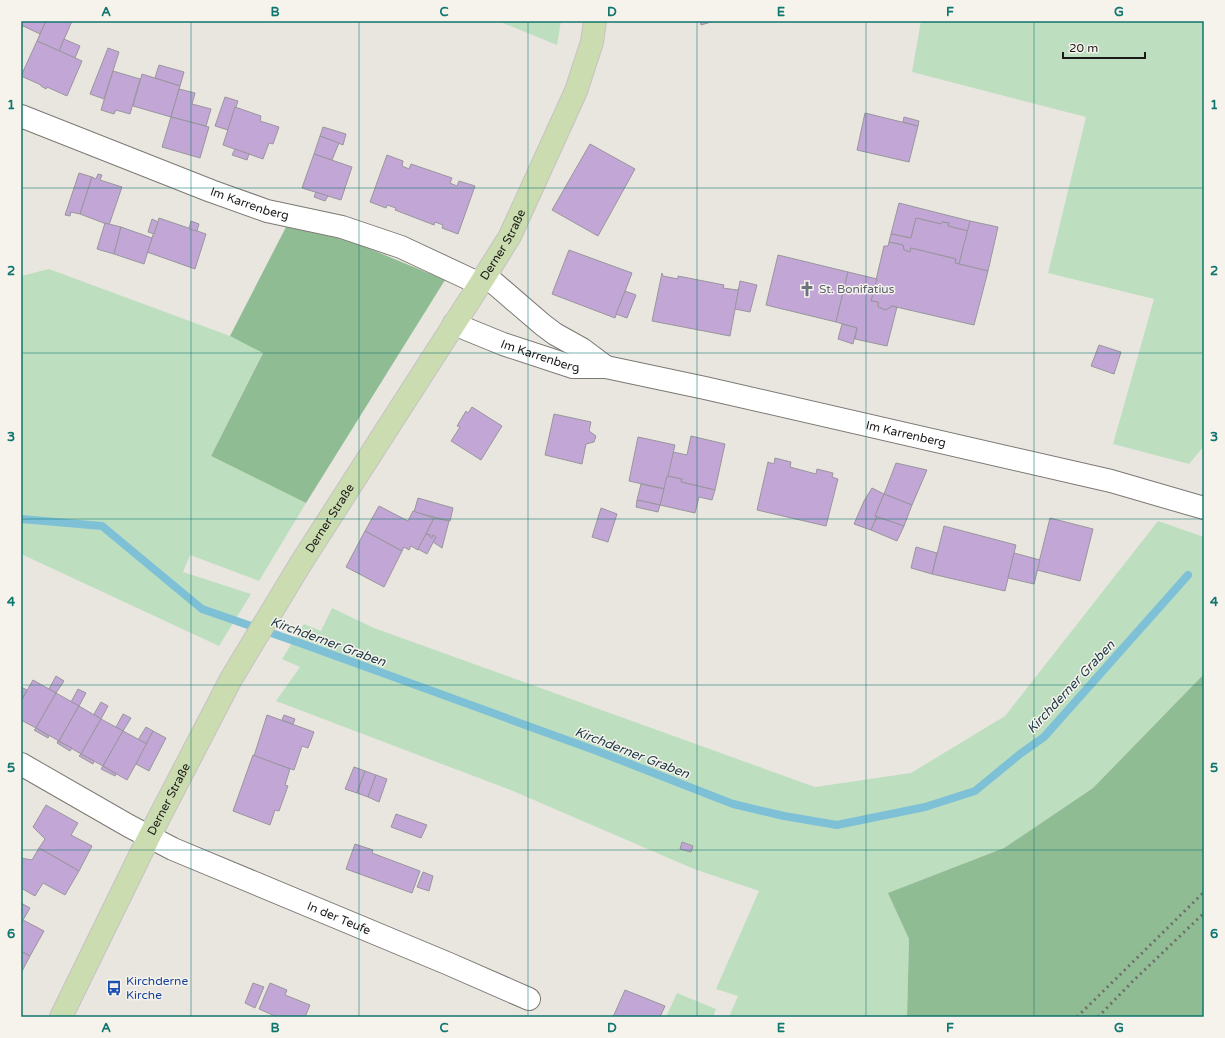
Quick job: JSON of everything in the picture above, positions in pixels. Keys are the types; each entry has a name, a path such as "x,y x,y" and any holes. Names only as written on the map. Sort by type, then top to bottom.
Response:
{"main road":[{"name":"Derner Straße","path":"61,1017 149,837 231,679 301,564 510,236 576,91 592,42 595,21"}],"street":[{"name":"Im Karrenberg","path":"21,116 211,191 267,211 342,227 402,248 483,280 555,334 582,349 606,367"},
{"name":"Im Karrenberg","path":"454,324 503,344 573,367 606,367 705,388 1103,479 1204,508"},
{"name":"In der Teufe","path":"21,764 129,826 173,849 449,964 529,1000"}],"green space":[{"path":"498,21 561,21 557,45"},
{"path":"921,21 1204,21 1204,446 1189,464 1113,444 1154,299 1048,273 1086,117 912,72"},
{"path":"286,227 351,241 445,280 306,503 211,456 263,353 230,336"},
{"path":"49,269 230,336 263,352 211,456 306,503 259,581 190,555 183,572 251,594 219,646 21,554 21,276"},
{"path":"1158,521 1204,537 1204,674 1093,788 1004,848 889,893 909,939 907,1017 729,1017 738,996 716,989 759,891 694,869 513,791 276,701 300,667 282,659 304,624 321,631 332,608 374,628 815,787 911,773 1005,716"},
{"path":"1204,674 1204,1017 907,1017 909,939 888,893 1004,848 1093,788"},
{"path":"677,993 716,1009 713,1017 666,1017"}],"building":[{"path":"21,21 46,21 40,34 21,25"},
{"path":"46,21 72,21 59,51 37,41"},
{"path":"700,21 714,21 701,25"},
{"path":"64,39 80,46 75,58 59,51"},
{"path":"37,41 82,61 67,96 47,87 46,89 41,85 21,76"},
{"path":"108,48 119,52 104,99 90,94"},
{"path":"159,65 184,72 180,86 155,78"},
{"path":"113,71 140,79 130,114 116,110 114,114 101,110"},
{"path":"142,74 180,86 171,117 133,106"},
{"path":"179,89 195,93 192,104 211,109 206,126 171,117"},
{"path":"225,97 238,101 228,130 215,126"},
{"path":"235,107 261,116 260,121 279,127 273,144 269,143 263,159 223,145"},
{"path":"865,113 918,126 909,162 857,150"},
{"path":"171,117 209,127 200,158 162,147"},
{"path":"904,117 919,121 918,126 903,122"},
{"path":"323,127 346,134 343,145 320,136"},
{"path":"320,136 339,143 332,160 314,154"},
{"path":"590,144 635,169 598,236 552,210"},
{"path":"235,149 249,154 247,160 232,155"},
{"path":"314,154 352,167 341,200 302,188"},
{"path":"387,155 403,161 402,166 409,169 411,164 452,178 450,183 457,186 459,181 475,186 458,234 442,228 443,225 435,222 434,225 395,210 396,208 387,205 386,208 370,202"},
{"path":"79,173 92,177 80,214 71,212 70,216 65,215"},
{"path":"98,174 102,175 100,180 122,187 109,225 80,214 92,177 96,179"},
{"path":"316,192 328,196 325,201 314,197"},
{"path":"899,203 970,221 968,231 948,226 949,223 942,222 941,224 916,218 911,238 891,234"},
{"path":"159,218 206,234 195,269 147,252"},
{"path":"916,218 941,224 942,222 949,223 948,226 968,231 959,264 955,263 956,259 911,248 910,252 904,250 903,245 889,242 891,234 911,238"},
{"path":"152,219 158,222 154,234 148,232"},
{"path":"191,221 199,224 197,231 189,229"},
{"path":"970,221 998,227 988,271 959,264"},
{"path":"105,223 121,227 114,254 97,249"},
{"path":"121,227 152,238 144,264 114,254"},
{"path":"889,242 903,245 904,250 910,252 911,248 956,259 955,263 988,271 974,325 892,306 886,310 878,307 878,302 871,301 884,246 888,246"},
{"path":"569,250 632,273 615,318 552,294"},
{"name":"St. Bonifatius","path":"778,255 848,272 836,322 766,305"},
{"path":"848,272 877,279 871,301 878,302 878,307 886,310 892,306 897,307 887,346 855,339 857,328 836,322"},
{"path":"662,273 663,276 678,279 678,276 724,285 723,288 737,290 739,288 730,336 652,321"},
{"path":"740,281 757,285 750,312 735,309"},
{"path":"625,291 636,295 627,318 616,314"},
{"path":"842,324 857,328 853,344 838,339"},
{"path":"1099,345 1121,352 1114,374 1091,366"},
{"path":"472,407 502,426 481,460 451,441 460,427 457,426 466,411 468,413"},
{"path":"554,414 591,422 589,431 596,436 594,442 586,444 582,464 545,455"},
{"path":"691,436 725,444 715,490 681,482 682,479 667,476 673,452 687,455"},
{"path":"638,437 675,445 665,489 629,481"},
{"path":"775,458 791,462 790,467 816,474 817,469 833,473 832,477 838,479 826,526 757,510 768,462 774,464"},
{"path":"896,463 927,470 912,505 884,494"},
{"path":"667,476 682,479 681,482 715,490 712,500 699,497 695,513 660,505"},
{"path":"641,484 664,489 660,505 637,500"},
{"path":"872,488 884,494 875,516 877,517 871,530 854,524 864,501"},
{"path":"884,494 912,505 904,526 875,516"},
{"path":"418,498 453,508 450,521 414,512"},
{"path":"637,500 660,505 658,512 636,507"},
{"path":"379,506 408,521 413,511 434,518 418,550 411,546 409,550 404,547 402,551 365,531"},
{"path":"601,508 617,514 608,542 592,537"},
{"path":"877,517 904,526 897,541 871,530"},
{"path":"434,518 449,521 442,548 433,542 436,537 433,535 432,538 430,535 426,534"},
{"path":"1050,518 1093,529 1080,581 1037,570"},
{"path":"944,526 1016,545 1005,591 932,574"},
{"path":"365,531 402,551 384,587 346,567"},
{"path":"426,534 430,535 432,538 433,535 436,537 427,554 418,549"},
{"path":"916,547 937,553 932,574 911,568"},
{"path":"1014,553 1040,560 1034,584 1008,578"},
{"path":"56,676 64,681 56,693 49,689"},
{"path":"33,680 56,693 36,728 21,720 21,701"},
{"path":"21,687 27,690 21,701"},
{"path":"78,689 86,693 79,706 71,702"},
{"path":"56,693 79,706 59,741 36,728"},
{"path":"101,702 108,706 101,719 94,714"},
{"path":"79,706 101,719 81,754 59,741"},
{"path":"123,714 131,718 123,731 116,727"},
{"path":"267,715 314,732 308,748 302,746 294,770 254,756"},
{"path":"284,715 295,719 293,724 282,720"},
{"path":"101,719 123,731 103,766 81,754"},
{"path":"146,727 153,731 146,744 138,740"},
{"path":"36,728 49,736 48,738 34,730"},
{"path":"123,731 147,744 127,780 103,766"},
{"path":"153,731 166,738 149,771 136,764"},
{"path":"58,741 72,748 70,751 57,743"},
{"path":"81,754 94,761 93,764 79,756"},
{"path":"253,755 290,769 285,785 288,786 279,811 275,810 270,825 233,811"},
{"path":"103,766 116,774 115,776 101,769"},
{"path":"354,767 365,771 357,793 345,789"},
{"path":"365,771 376,775 368,797 357,793"},
{"path":"376,775 387,779 379,802 368,797"},
{"path":"46,805 78,823 71,835 92,846 79,871 39,848 45,839 33,827"},
{"path":"396,814 427,825 421,838 391,827"},
{"path":"682,842 693,846 691,852 680,849"},
{"path":"355,844 373,850 372,853 420,871 412,893 346,869"},
{"path":"39,848 79,871 65,895 43,883 35,896 21,888 21,858 32,860"},
{"path":"423,872 433,876 429,891 417,887"},
{"path":"21,903 30,908 23,920 44,931 30,956 21,951"},
{"path":"21,951 30,956 21,973"},
{"path":"253,983 264,987 255,1008 245,1003"},
{"path":"270,983 287,990 285,995 310,1005 305,1017 274,1017 275,1016 259,1009"},
{"path":"625,990 665,1006 660,1017 613,1017"}],"waterway":[{"name":"Kirchderner Graben","path":"21,519 102,526 202,609 597,751 733,804 784,816 837,825 925,807 975,791 1020,754 1044,737 1188,575"}],"railway":[{"path":"1077,1017 1204,892"},
{"path":"1098,1017 1204,913"}],"place":[{"name":"St. Bonifatius","path":"807,289"},
{"name":"Kirchderne Kirche","path":"114,988"}]}
